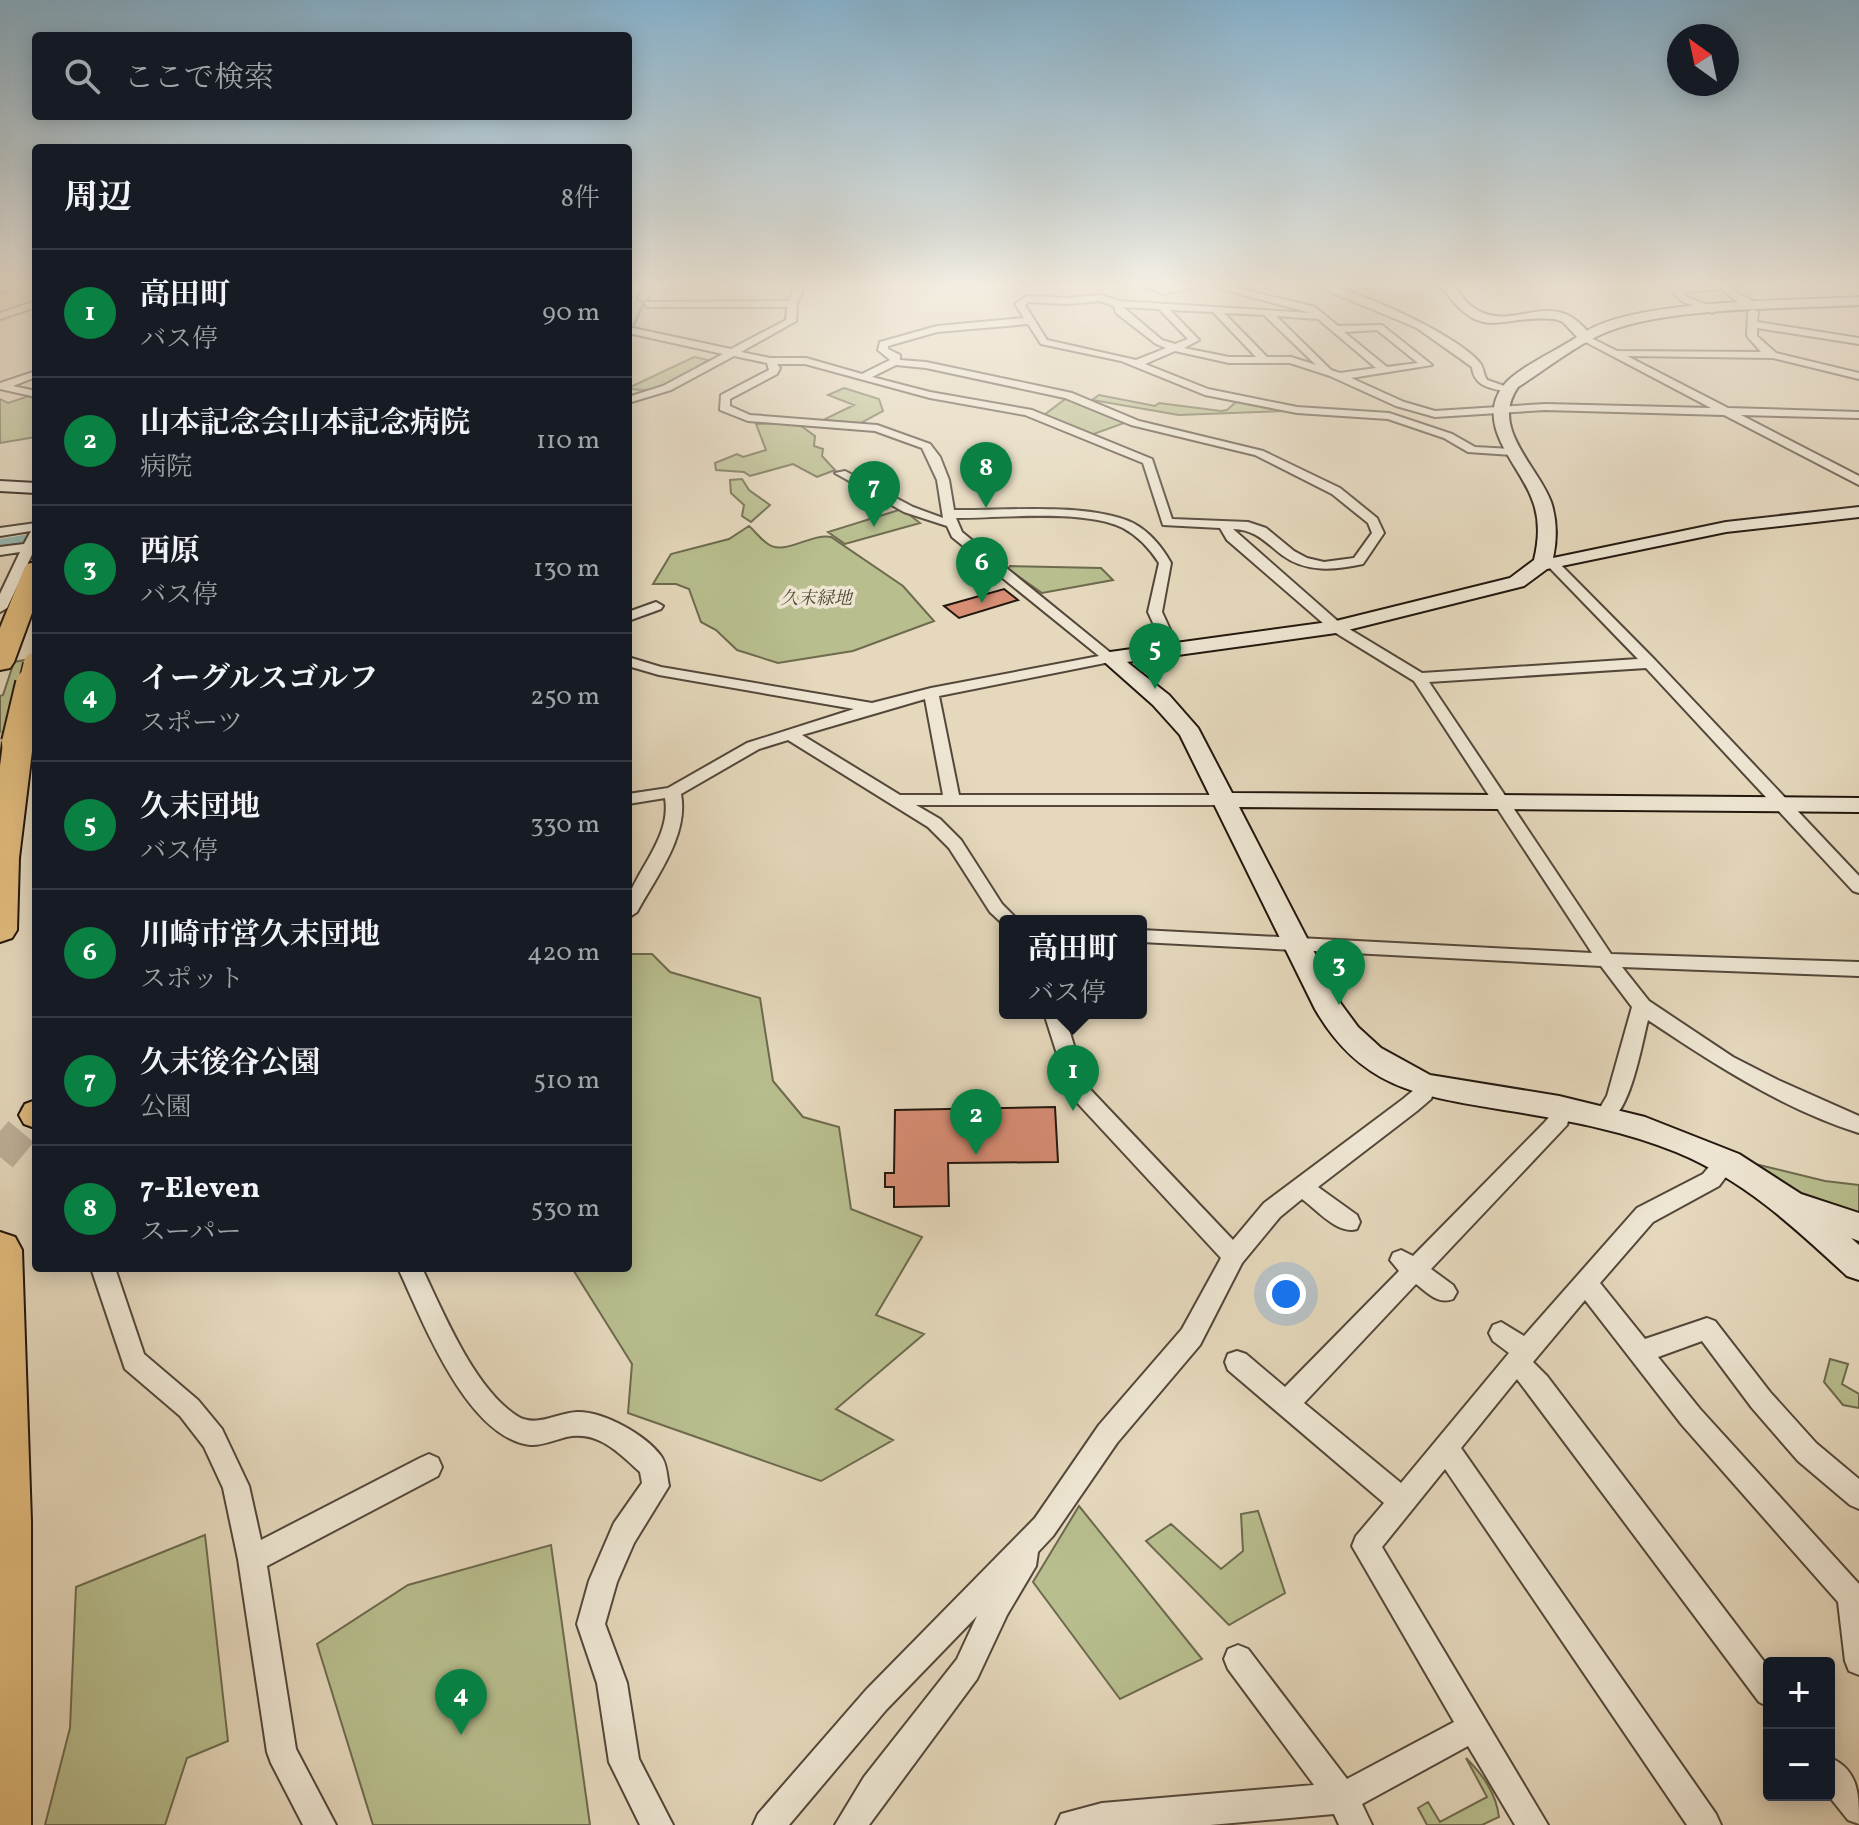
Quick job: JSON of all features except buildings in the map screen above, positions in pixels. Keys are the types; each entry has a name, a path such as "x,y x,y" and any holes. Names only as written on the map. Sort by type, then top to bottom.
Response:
{"highway":[{"path":"0,662 32,561"},
{"path":"0,930 3,858 18,743 32,682"},
{"path":"0,1250 6,1521 2,1825"}],"street":[{"path":"632,399 678,383 703,368"},
{"path":"775,368 725,397 724,408 748,418 859,425 926,446 943,480 956,534 1110,658 1177,717 1200,749 1296,943 1345,1033 1384,1066 1426,1086 1605,1116 1668,1134 1726,1162 1789,1203 1859,1266"},
{"path":"830,368 930,395 1028,412 1148,461 1165,521 1248,526 1262,531 1289,554 1324,566 1358,561 1378,533 1373,521 1336,491 1259,453 1135,423 1068,395 941,368"},
{"path":"863,378 882,368"},
{"path":"1148,368 1205,392 1297,410 1389,416 1448,436 1472,450 1512,452"},
{"path":"1315,368 1404,405 1448,415 1503,408 1859,415"},
{"path":"1328,368 1334,374 1405,368"},
{"path":"1382,368 1385,371"},
{"path":"1477,368 1483,382 1508,389"},
{"path":"1539,368 1508,389 1503,408 1504,439 1541,498 1548,563 1650,663 1859,887"},
{"path":"1643,368 1859,481"},
{"path":"1827,368 1859,376"},
{"path":"1,386 32,375"},
{"path":"1,386 32,393"},
{"path":"632,391 645,396"},
{"path":"1389,416 1404,405"},
{"path":"1096,439 1135,423"},
{"path":"841,473 866,483 931,521 950,518 1081,517 1126,525 1146,539 1165,563 1155,612 1172,649"},
{"path":"0,486 32,488"},
{"path":"632,798 672,792 753,746 931,692 1110,658 1336,627 1504,586 1529,576 1548,563 1726,527 1859,512"},
{"path":"1224,525 1241,545 1336,627 1419,678 1606,960 1642,1006 1726,1062 1771,1086 1859,1125"},
{"path":"0,532 32,530"},
{"path":"0,551 32,558"},
{"path":"0,608 32,560"},
{"path":"632,615 656,606"},
{"path":"632,662 683,676 872,708"},
{"path":"1419,678 1650,663"},
{"path":"931,692 952,799"},
{"path":"791,735 934,823 955,844 1004,915"},
{"path":"632,904 669,835 674,799 672,792"},
{"path":"894,800 1859,805"},
{"path":"1147,936 1606,960 1859,969"},
{"path":"1605,1116 1617,1098 1642,1006"},
{"path":"1056,1019 1077,1089 1234,1256"},
{"path":"851,1825 875,1788 967,1669 997,1605 1044,1527 1108,1434 1191,1337 1234,1256 1272,1210 1410,1105 1424,1093 1426,1086"},
{"path":"1285,1405 1408,1265 1551,1129 1560,1119 1561,1109"},
{"path":"1532,1825 1366,1546 1522,1357 1645,1215 1711,1180 1726,1162"},
{"path":"1301,1186 1349,1222"},
{"path":"1789,1203 1859,1227"},
{"path":"1408,1265 1445,1292"},
{"path":"104,1272 134,1361 189,1408 213,1438 236,1486 252,1559 282,1752 320,1825"},
{"path":"412,1272 471,1384 492,1411 508,1424 528,1433 577,1424 607,1428 652,1465 656,1486 624,1533 603,1581 591,1624 612,1683 624,1762 657,1825"},
{"path":"1586,1283 1691,1417 1855,1597 1859,1661"},
{"path":"1640,1352 1707,1329 1761,1400 1807,1452 1859,1496"},
{"path":"1501,1333 1522,1357 1538,1384 1763,1684"},
{"path":"1237,1362 1402,1501"},
{"path":"1446,1448 1705,1825"},
{"path":"252,1559 429,1467"},
{"path":"769,1825 876,1700 1044,1527"},
{"path":"1238,1659 1349,1811"},
{"path":"1072,1825 1349,1811 1474,1727"},
{"path":"1835,1779 1859,1809"}],"green space":[{"path":"670,368 695,368 650,390 632,389"},
{"path":"844,388 879,399 883,411 861,423 823,420 854,405 828,395"},
{"path":"1099,395 1155,406 1159,403 1221,411 1237,401 1286,411 1179,415 1092,400"},
{"path":"32,397 32,438 0,443 0,399 8,403"},
{"path":"1068,397 1127,422 1091,435 1044,415"},
{"path":"797,423 815,436 814,446 823,449 822,456 835,470 817,477 793,464 750,476 744,472 716,470 715,463 737,454 743,457 766,450 756,424"},
{"path":"742,479 749,490 770,505 751,522 742,516 744,505 731,493 730,480"},
{"path":"902,509 920,523 845,544 828,532"},
{"name":"久末緑地","path":"749,526 774,547 831,537 903,586 934,621 853,651 778,663 737,650 716,630 701,622 689,589 676,584 653,584 671,554 729,539"},
{"path":"1010,566 1101,568 1113,580 1042,593 1008,569"},
{"path":"32,659 32,731 0,732 0,696 14,662"},
{"path":"632,954 652,954 670,972 760,998 773,1081 803,1117 839,1127 851,1209 922,1237 876,1315 924,1334 836,1409 893,1440 821,1481 628,1413 632,1364 574,1272 632,1272"},
{"path":"1751,1163 1825,1181 1859,1185 1859,1220 1813,1210"},
{"path":"1830,1359 1848,1364 1842,1384 1859,1394 1859,1408 1843,1405 1824,1382"},
{"path":"1079,1506 1202,1659 1120,1699 1033,1582"},
{"path":"1258,1511 1285,1593 1229,1625 1146,1541 1171,1524 1221,1569 1243,1551 1241,1514"},
{"path":"205,1535 228,1741 187,1758 165,1825 45,1825 70,1728 76,1587"},
{"path":"551,1545 590,1825 373,1825 317,1644 408,1585"},
{"path":"1466,1758 1488,1785 1499,1817 1482,1825 1427,1825 1418,1808 1428,1802 1440,1822 1487,1797"}],"waterway":[{"path":"0,545 32,540"}],"tunnel":[{"path":"0,740 32,743"},
{"path":"0,1157 32,1119"}],"place":[{"name":"7-Eleven","path":"986,508"},
{"name":"久末後谷公園","path":"874,527"},
{"name":"川崎市営久末団地","path":"982,603"},
{"name":"久末団地","path":"1155,689"},
{"name":"西原","path":"1339,1005"},
{"name":"高田町","path":"1073,1111"},
{"name":"山本記念会山本記念病院","path":"976,1155"},
{"name":"イーグルスゴルフ","path":"461,1735"}]}
